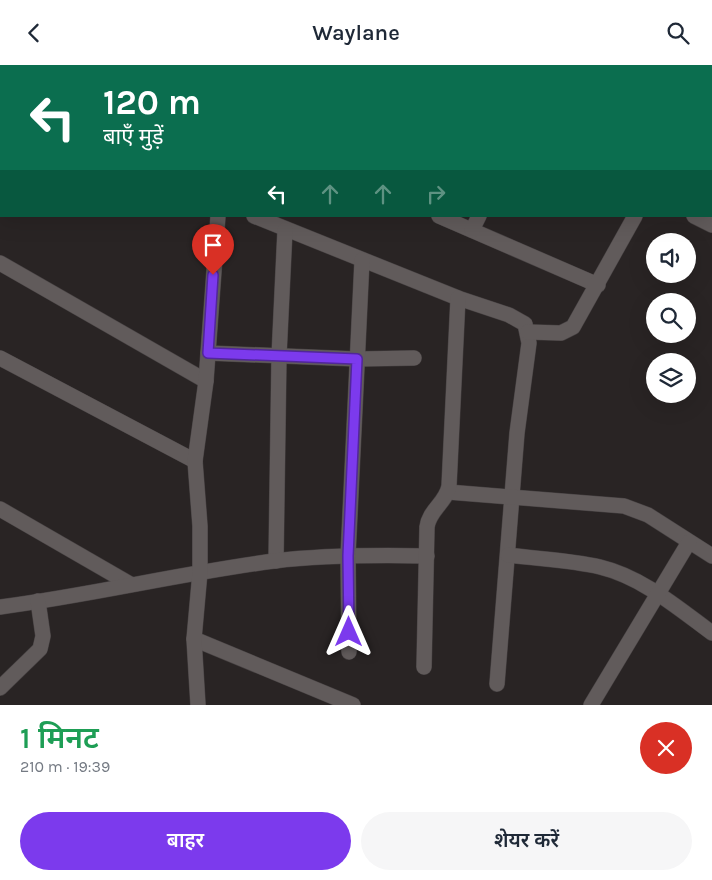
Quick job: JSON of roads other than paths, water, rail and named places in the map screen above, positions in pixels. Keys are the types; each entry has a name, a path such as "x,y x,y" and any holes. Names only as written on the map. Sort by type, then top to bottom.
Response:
{"street":[{"path":"198,705 194,639 200,572 200,526 195,461 206,381 218,217"},
{"path":"256,217 458,298 514,317 525,324 529,343 517,433 497,684"},
{"path":"441,217 598,285"},
{"path":"472,231 478,217"},
{"path":"528,332 561,333 573,327 634,217"},
{"path":"696,217 712,225"},
{"path":"276,561 279,356 286,230"},
{"path":"349,652 348,556 362,260"},
{"path":"0,263 206,381"},
{"path":"424,667 428,522 448,492 458,298"},
{"path":"208,353 357,359 414,358"},
{"path":"0,357 195,461"},
{"path":"448,492 624,506 648,515 712,556"},
{"path":"0,509 130,584"},
{"path":"591,705 689,542"},
{"path":"508,555 601,567 658,593 712,633"},
{"path":"0,607 200,572 276,561 348,556 426,556"},
{"path":"0,688 40,649 42,636 38,601"},
{"path":"194,639 353,705"}]}
